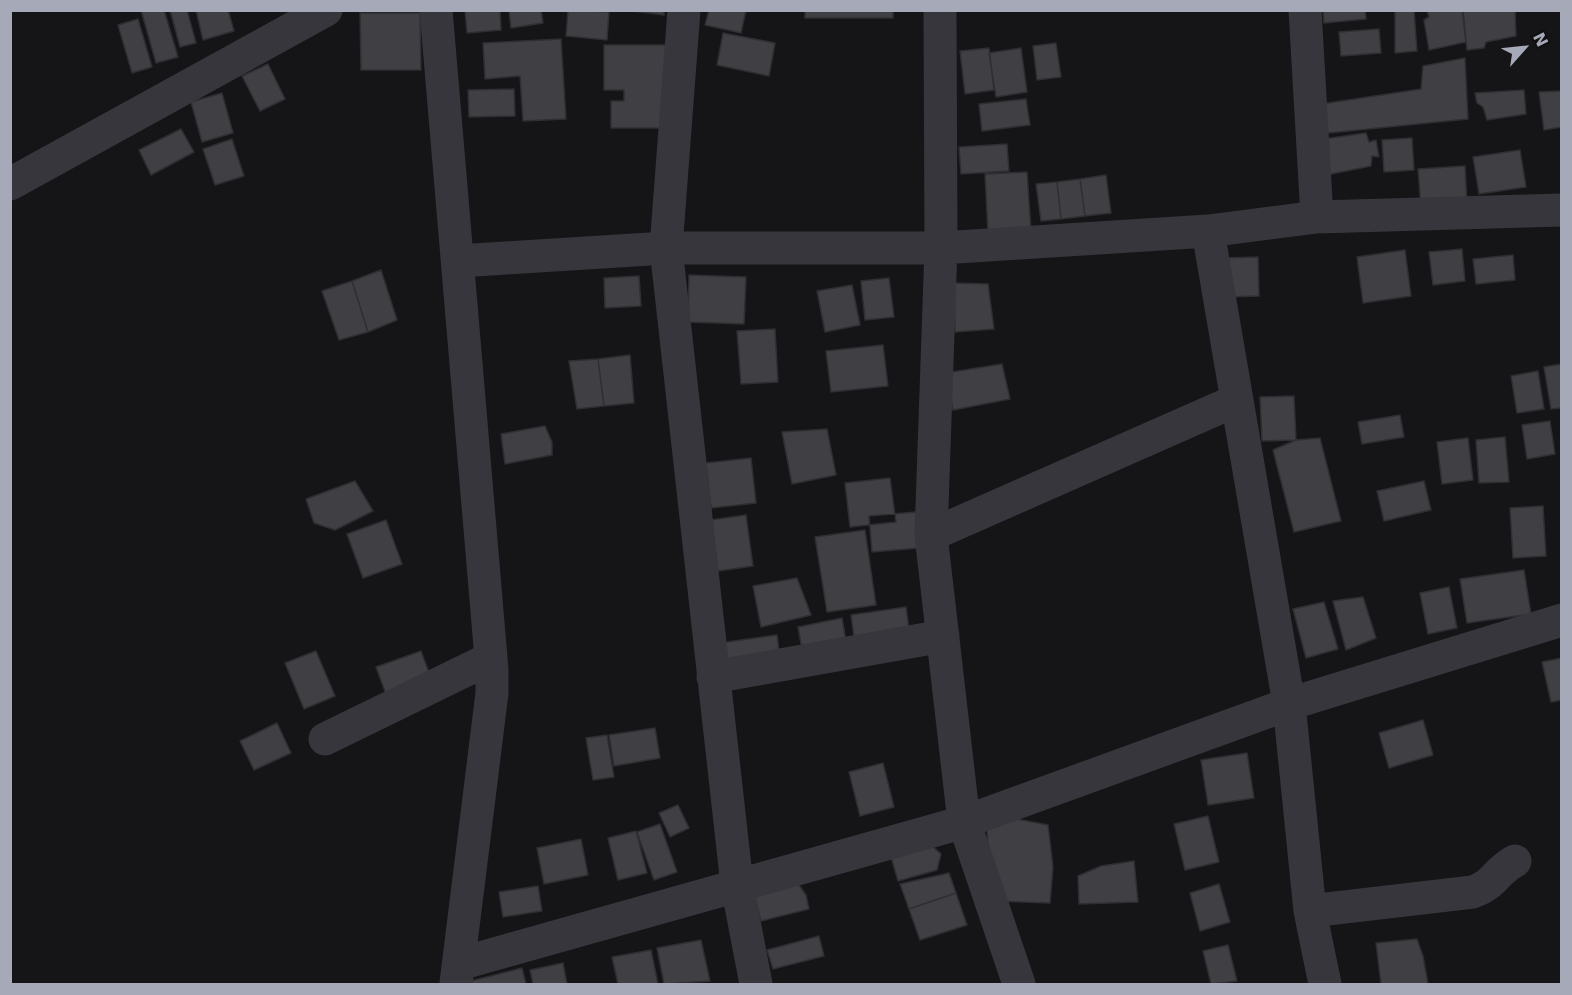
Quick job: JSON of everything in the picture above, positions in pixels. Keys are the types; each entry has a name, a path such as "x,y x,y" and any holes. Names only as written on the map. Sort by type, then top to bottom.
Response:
{"street":[{"path":"10,184 326,10"},
{"path":"436,10 491,658 492,693 457,974 737,885 964,822 1289,704 1562,620"},
{"path":"684,10 666,248 737,885 756,984"},
{"path":"940,10 941,248 931,535 964,822 1019,984"},
{"path":"1305,10 1317,217"},
{"path":"458,261 666,248 941,248 1208,231 1317,217 1562,210"},
{"path":"1208,231 1235,401 1289,704 1310,911 1324,984"},
{"path":"931,535 1235,401"},
{"path":"713,677 943,636"},
{"path":"324,739 491,658"},
{"path":"1310,911 1473,892 1492,884 1502,868 1515,861"}],"building":[{"path":"141,10 164,10 178,57 156,63"},
{"path":"170,10 187,10 196,43 180,47"},
{"path":"196,10 228,10 234,31 203,40"},
{"path":"465,10 500,10 501,30 467,33"},
{"path":"509,10 541,10 543,23 511,28"},
{"path":"568,10 609,12 607,40 566,36"},
{"path":"625,10 664,10 664,15"},
{"path":"709,10 746,10 741,33 705,25"},
{"path":"805,10 893,10 893,18 805,18"},
{"path":"1323,10 1365,10 1366,19 1324,23"},
{"path":"1395,10 1414,10 1417,51 1395,53"},
{"path":"1427,10 1462,10 1466,42 1429,50 1424,20 1429,17"},
{"path":"1463,10 1515,10 1516,36 1486,42 1484,48 1467,50"},
{"path":"360,13 420,13 421,70 361,70"},
{"path":"138,19 152,67 132,73 118,25"},
{"path":"1379,29 1381,53 1341,56 1339,32"},
{"path":"723,33 775,43 769,76 717,65"},
{"path":"561,39 566,119 523,121 520,76 485,79 483,43"},
{"path":"1056,43 1061,77 1037,80 1033,46"},
{"path":"604,45 669,45 669,128 611,128 611,101 624,101 624,90 604,90"},
{"path":"989,48 994,90 965,94 960,51"},
{"path":"1021,48 1027,92 996,97 989,53"},
{"path":"1465,58 1468,119 1318,134 1315,105 1421,89 1423,66"},
{"path":"268,64 285,99 260,111 242,76"},
{"path":"514,89 515,116 469,117 468,90"},
{"path":"1524,90 1526,114 1487,120 1483,107 1477,103 1475,93"},
{"path":"1562,91 1562,127 1544,130 1539,92"},
{"path":"222,93 233,133 202,142 191,102"},
{"path":"1026,99 1030,125 982,131 979,104"},
{"path":"181,129 194,152 151,175 139,150"},
{"path":"1366,133 1369,142 1376,140 1379,157 1372,156 1371,166 1321,176 1317,140"},
{"path":"1412,138 1414,170 1384,172 1382,140"},
{"path":"232,139 244,176 215,185 203,149"},
{"path":"1007,144 1009,171 961,174 959,147"},
{"path":"1520,150 1526,187 1479,194 1473,157"},
{"path":"1465,166 1467,205 1421,208 1418,169"},
{"path":"1027,172 1031,231 988,233 985,174"},
{"path":"1106,175 1111,213 1085,216 1080,179"},
{"path":"1080,179 1085,216 1061,219 1057,182"},
{"path":"1057,182 1061,219 1041,221 1036,184"},
{"path":"1462,249 1465,281 1433,285 1429,252"},
{"path":"1405,250 1411,296 1363,303 1357,257"},
{"path":"1513,255 1515,280 1476,284 1473,259"},
{"path":"1258,257 1259,296 1225,297 1224,258"},
{"path":"381,270 397,320 368,332 352,281"},
{"path":"689,275 746,277 744,324 688,322"},
{"path":"639,276 641,306 605,308 604,278"},
{"path":"889,278 894,317 865,320 861,281"},
{"path":"352,281 368,332 339,340 322,291"},
{"path":"954,283 988,284 994,329 955,332"},
{"path":"852,285 860,325 825,332 817,291"},
{"path":"775,329 778,382 741,384 737,331"},
{"path":"883,345 888,386 831,392 826,351"},
{"path":"630,355 634,403 604,406 598,359"},
{"path":"598,359 604,406 577,409 569,361"},
{"path":"1002,364 1010,399 953,410 946,373"},
{"path":"1562,364 1562,408 1551,409 1544,367"},
{"path":"1538,371 1544,409 1517,413 1511,376"},
{"path":"1294,396 1296,440 1262,441 1260,397"},
{"path":"1400,415 1404,437 1362,444 1358,422"},
{"path":"1550,421 1555,454 1527,459 1522,425"},
{"path":"545,426 552,442 552,455 505,464 501,434"},
{"path":"827,429 836,475 792,484 782,432"},
{"path":"1505,437 1509,482 1479,483 1476,440"},
{"path":"1320,438 1341,521 1294,532 1273,450 1296,440"},
{"path":"1468,438 1473,480 1442,484 1437,442"},
{"path":"751,458 756,503 711,508 706,463"},
{"path":"890,478 896,522 850,527 845,483"},
{"path":"355,481 373,511 335,530 314,523 306,499"},
{"path":"1424,481 1431,510 1384,521 1377,491"},
{"path":"1543,506 1546,556 1513,558 1510,508"},
{"path":"916,512 919,548 872,552 869,516"},
{"path":"746,515 753,566 718,571 711,520"},
{"path":"386,520 402,564 363,578 347,534"},
{"path":"865,530 876,605 827,612 815,537"},
{"path":"1524,570 1531,614 1467,623 1460,579"},
{"path":"797,578 811,615 761,627 753,586"},
{"path":"1449,587 1457,628 1428,634 1420,593"},
{"path":"1363,597 1376,638 1346,650 1333,601"},
{"path":"1324,602 1338,649 1306,658 1293,609"},
{"path":"906,607 910,636 855,645 851,615"},
{"path":"842,618 847,647 803,655 798,627"},
{"path":"777,635 780,659 724,668 720,643"},
{"path":"316,651 335,696 304,709 285,663"},
{"path":"421,651 431,678 386,694 376,667"},
{"path":"1562,658 1562,700 1551,702 1542,662"},
{"path":"1423,720 1433,755 1389,768 1379,733"},
{"path":"277,723 291,753 254,770 240,741"},
{"path":"655,728 660,758 614,766 609,735"},
{"path":"607,735 614,777 593,780 586,738"},
{"path":"1247,753 1254,798 1208,805 1201,760"},
{"path":"883,763 894,807 860,816 849,772"},
{"path":"678,805 689,828 670,837 659,813"},
{"path":"986,813 1048,825 1053,867 1050,903 991,901"},
{"path":"1208,816 1219,862 1185,870 1174,824"},
{"path":"660,824 677,872 654,880 637,832"},
{"path":"636,831 647,873 618,880 608,838"},
{"path":"581,839 588,875 544,884 537,848"},
{"path":"929,843 941,854 937,870 898,881 890,853"},
{"path":"1134,861 1138,902 1079,904 1078,876 1101,866"},
{"path":"949,873 956,893 909,909 900,884"},
{"path":"796,881 806,895 809,909 761,921 753,892"},
{"path":"1219,884 1230,922 1200,931 1190,893"},
{"path":"538,886 542,911 503,917 499,892"},
{"path":"956,893 967,925 920,940 909,909"},
{"path":"819,936 824,956 773,969 767,950"},
{"path":"1417,939 1428,984 1381,984 1376,943"},
{"path":"701,940 710,981 664,984 657,948"},
{"path":"1228,945 1237,981 1211,984 1203,951"},
{"path":"651,950 658,984 618,984 612,957"},
{"path":"563,963 567,984 533,984 530,970"},
{"path":"522,968 526,984 468,984 467,982"}]}
